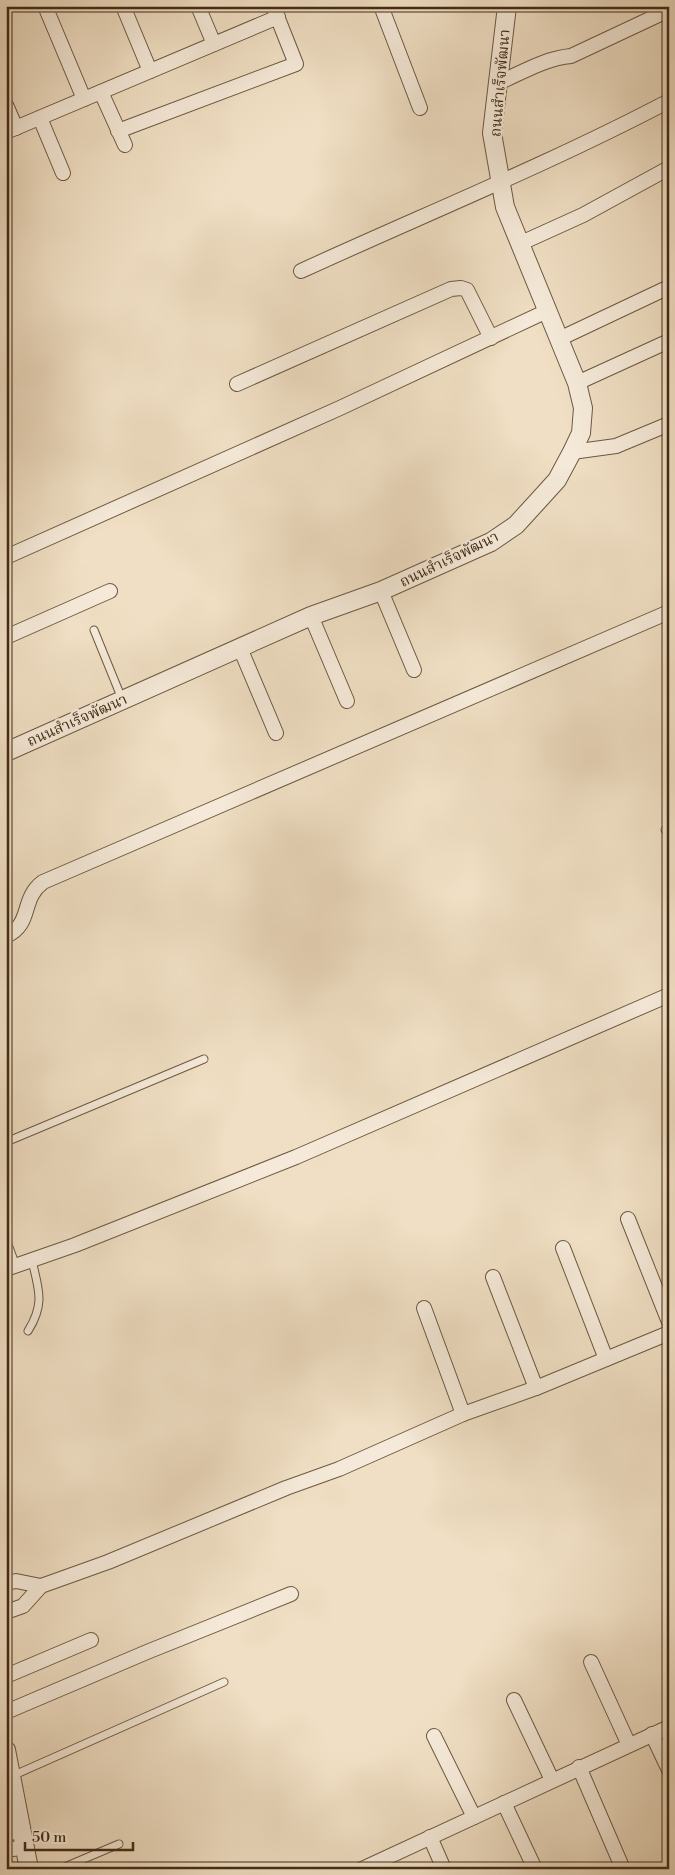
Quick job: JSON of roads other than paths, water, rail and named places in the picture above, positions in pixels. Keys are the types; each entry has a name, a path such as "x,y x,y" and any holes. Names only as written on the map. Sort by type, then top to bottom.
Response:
{"street":[{"path":"45,6 84,99"},
{"path":"123,6 150,71"},
{"path":"198,6 214,44"},
{"path":"381,6 420,108"},
{"name":"ถนนสำเร็จพัฒนา","path":"6,752 311,616 381,591 491,542 516,524 557,480 581,433 583,408 577,383 505,206 492,133 507,6"},
{"path":"498,84 541,64 560,57 571,56 669,10"},
{"path":"6,105 11,130 214,44 276,12 296,64 118,131"},
{"path":"101,92 125,145"},
{"path":"300,272 501,182 623,125 669,101"},
{"path":"40,118 63,172"},
{"path":"519,244 583,215 669,168"},
{"path":"559,339 669,287"},
{"path":"237,384 452,289 461,288 468,290 491,338"},
{"path":"6,557 547,311"},
{"path":"577,383 669,341"},
{"path":"572,452 616,446 669,424"},
{"path":"6,637 110,591"},
{"path":"381,591 414,670"},
{"path":"6,936 20,927 34,889 44,882 669,612"},
{"path":"311,616 347,701"},
{"path":"240,648 276,733"},
{"path":"11,1268 296,1157 669,995"},
{"path":"628,1219 669,1322"},
{"path":"563,1248 606,1359"},
{"path":"494,1278 536,1388"},
{"path":"424,1308 462,1414"},
{"path":"6,1612 23,1606 41,1586 108,1562 286,1488 339,1469 462,1414 536,1388 669,1333"},
{"path":"6,1584 16,1581 41,1586"},
{"path":"6,1712 155,1648 292,1594"},
{"path":"6,1676 91,1640"},
{"path":"591,1662 629,1745"},
{"path":"514,1700 552,1780"},
{"path":"362,1869 669,1727"},
{"path":"652,1734 669,1770"},
{"path":"434,1736 474,1817"},
{"path":"8,1765 18,1837 29,1869"},
{"path":"579,1768 624,1869"},
{"path":"504,1803 535,1869"},
{"path":"6,1850 18,1837"},
{"path":"430,1837 444,1869"}],"lane":[{"path":"94,630 122,701"},
{"path":"6,1142 204,1059"},
{"path":"6,1239 11,1268"},
{"path":"28,1331 39,1310 40,1295 32,1261"},
{"path":"8,1765 224,1682"},
{"path":"60,1869 120,1844"}]}
